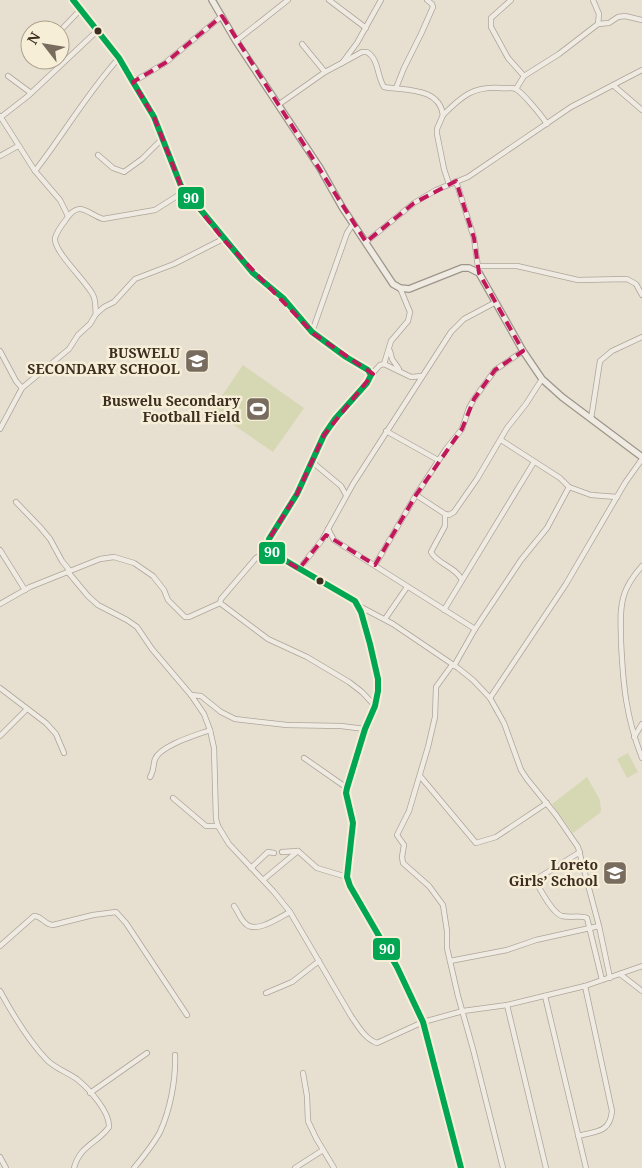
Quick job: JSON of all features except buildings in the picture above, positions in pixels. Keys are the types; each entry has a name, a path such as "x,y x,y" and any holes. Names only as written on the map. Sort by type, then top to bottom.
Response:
{"main road":[{"path":"212,0 236,41 320,168 353,224 393,284 400,288 410,289 462,268 470,268 479,273 523,351 542,379 562,397 642,458"}],"street":[{"path":"74,0 119,58 154,117 181,186 253,273 283,298 312,332 346,357 368,370 371,375"},
{"path":"236,41 288,0"},
{"path":"329,0 366,28"},
{"path":"342,63 354,48 381,0"},
{"path":"396,88 433,7 427,0"},
{"path":"512,0 491,18 490,22 508,58 524,76"},
{"path":"593,0 599,14 598,24"},
{"path":"70,21 81,9"},
{"path":"133,82 165,63 222,16"},
{"path":"516,89 524,76 559,54 598,24 609,23 618,17 625,16 642,20"},
{"path":"68,216 60,200 35,171 18,146 11,131 0,117 31,92 98,30"},
{"path":"302,44 325,72"},
{"path":"278,105 325,72 362,52 367,52 374,59 384,87 416,91 435,97 440,103 443,115"},
{"path":"35,171 78,109 119,58"},
{"path":"366,242 414,203 436,190 468,177 572,107 642,70"},
{"path":"8,76 31,92"},
{"path":"614,86 642,110"},
{"path":"449,184 444,169 437,128 443,115 464,97 478,89 492,87 516,89 547,124"},
{"path":"98,155 113,168 124,172 142,159 162,139"},
{"path":"0,156 18,146"},
{"path":"456,181 474,238 479,273"},
{"path":"96,314 93,294 67,262 56,244 56,235 68,216 74,210 80,209 89,211 103,219 147,212 155,210 185,191"},
{"path":"312,332 347,233 353,224"},
{"path":"0,429 22,388 69,350 78,335 90,324 96,314 114,302 135,279 169,266 223,239"},
{"path":"478,266 517,266 572,280 627,279 636,284 642,294"},
{"path":"269,551 269,539 298,494 324,435 335,419 362,390 376,369 384,364 390,351 391,341 408,321 410,312 400,288"},
{"path":"299,569 322,540 346,495 450,332 458,324 496,302"},
{"path":"591,419 600,361 612,351 642,337"},
{"path":"0,351 16,381 22,388"},
{"path":"390,351 392,359 400,370"},
{"path":"375,566 438,460 462,429 469,408 495,370 523,351"},
{"path":"384,364 411,376 422,376"},
{"path":"411,376 414,388"},
{"path":"416,495 446,514 454,512 507,428 526,404 542,379"},
{"path":"386,431 438,460"},
{"path":"501,440 560,478 569,487 591,496 617,497"},
{"path":"490,698 566,584 642,458"},
{"path":"311,461 341,486 346,495"},
{"path":"444,610 534,462"},
{"path":"502,1168 447,948 447,931 443,905 429,886 402,863 404,845 397,835 406,818 432,731 435,717 435,690 521,560 547,528 569,487"},
{"path":"16,502 50,539 62,562 88,596 98,605 127,620 137,628 204,714 210,730 216,764 216,813 218,826 229,844 290,912 351,1016 361,1030 374,1042 383,1042 423,1022 463,1012 507,1005 585,986 642,966"},
{"path":"446,514 445,526 431,552 433,556 455,570 462,580"},
{"path":"328,529 334,540 475,629"},
{"path":"322,540 334,540"},
{"path":"0,550 25,590"},
{"path":"269,551 355,601 359,606 378,679 378,691 375,706 365,729 346,793 353,823 347,877 350,886 397,967 423,1022 461,1168"},
{"path":"0,604 25,590 100,559 119,557 134,563 153,576 179,614 189,617 220,603 256,558 269,551"},
{"path":"642,566 624,594 620,613 625,702 634,737 642,758"},
{"path":"385,619 407,587"},
{"path":"220,603 268,639 307,657 349,682 375,706"},
{"path":"359,606 385,619 453,665 490,698 504,723 521,770 573,838 580,852 610,978"},
{"path":"0,688 46,723 56,734 64,753"},
{"path":"190,694 201,696 221,712 235,719 287,725 341,726 365,729"},
{"path":"0,736 27,709"},
{"path":"634,737 642,724"},
{"path":"150,777 156,757 159,754 180,741 210,730"},
{"path":"304,758 347,788"},
{"path":"420,776 476,843 496,837 547,803"},
{"path":"173,798 206,826 218,826"},
{"path":"282,852 298,851 317,868 347,877"},
{"path":"263,880 298,851"},
{"path":"251,868 268,852 274,853"},
{"path":"518,885 535,880 552,871 580,852"},
{"path":"535,880 550,906 558,914 585,917 590,928 602,980"},
{"path":"234,906 245,924 249,926 266,925 290,912"},
{"path":"0,946 34,916 38,916 53,926 93,915 116,912 126,923 186,1015"},
{"path":"450,961 507,950 536,940 599,926"},
{"path":"266,993 278,986 292,982 319,961"},
{"path":"620,974 642,991"},
{"path":"578,1136 606,1128 610,1124 612,1111 585,986"},
{"path":"0,991 24,1030 50,1064 77,1079 106,1113 109,1127 84,1149 74,1168"},
{"path":"545,996 586,1168"},
{"path":"507,1005 546,1168"},
{"path":"90,1093 147,1053"},
{"path":"134,1168 153,1142 164,1121 174,1084 175,1055"},
{"path":"303,1073 307,1096 308,1121 334,1168"},
{"path":"294,1168 323,1150"},
{"path":"0,1157 6,1168"}],"highlighted area":[{"path":"222,16 366,242 414,203 456,181 474,238 479,273 523,351 495,370 474,399 462,429 416,495 375,565 326,535 299,569 269,551 269,539 297,494 324,435 373,374 314,334 223,239 181,186 154,117 133,82 165,63"}],"green space":[{"name":"Buswelu Secondary Football Field","path":"243,365 304,408 273,452 212,410"},
{"path":"628,753 638,772 627,778 617,759"},
{"path":"587,777 600,800 601,812 573,833 552,804"}],"transit line":[{"name":"90","path":"73,0 119,58 154,117 181,186 253,273 283,298 312,332 346,357 368,370 371,375 367,383 335,419 324,435 297,494 269,539 268,547 269,551 355,601 361,612 378,679 378,691 375,706 365,729 346,793 353,823 347,877 350,886 397,967 423,1022 461,1168"}],"place":[{"name":"BUSWELU SECONDARY SCHOOL","path":"197,361"},
{"name":"Buswelu Secondary Football Field","path":"258,409"},
{"name":"Loreto Girls’ School","path":"615,873"}]}
